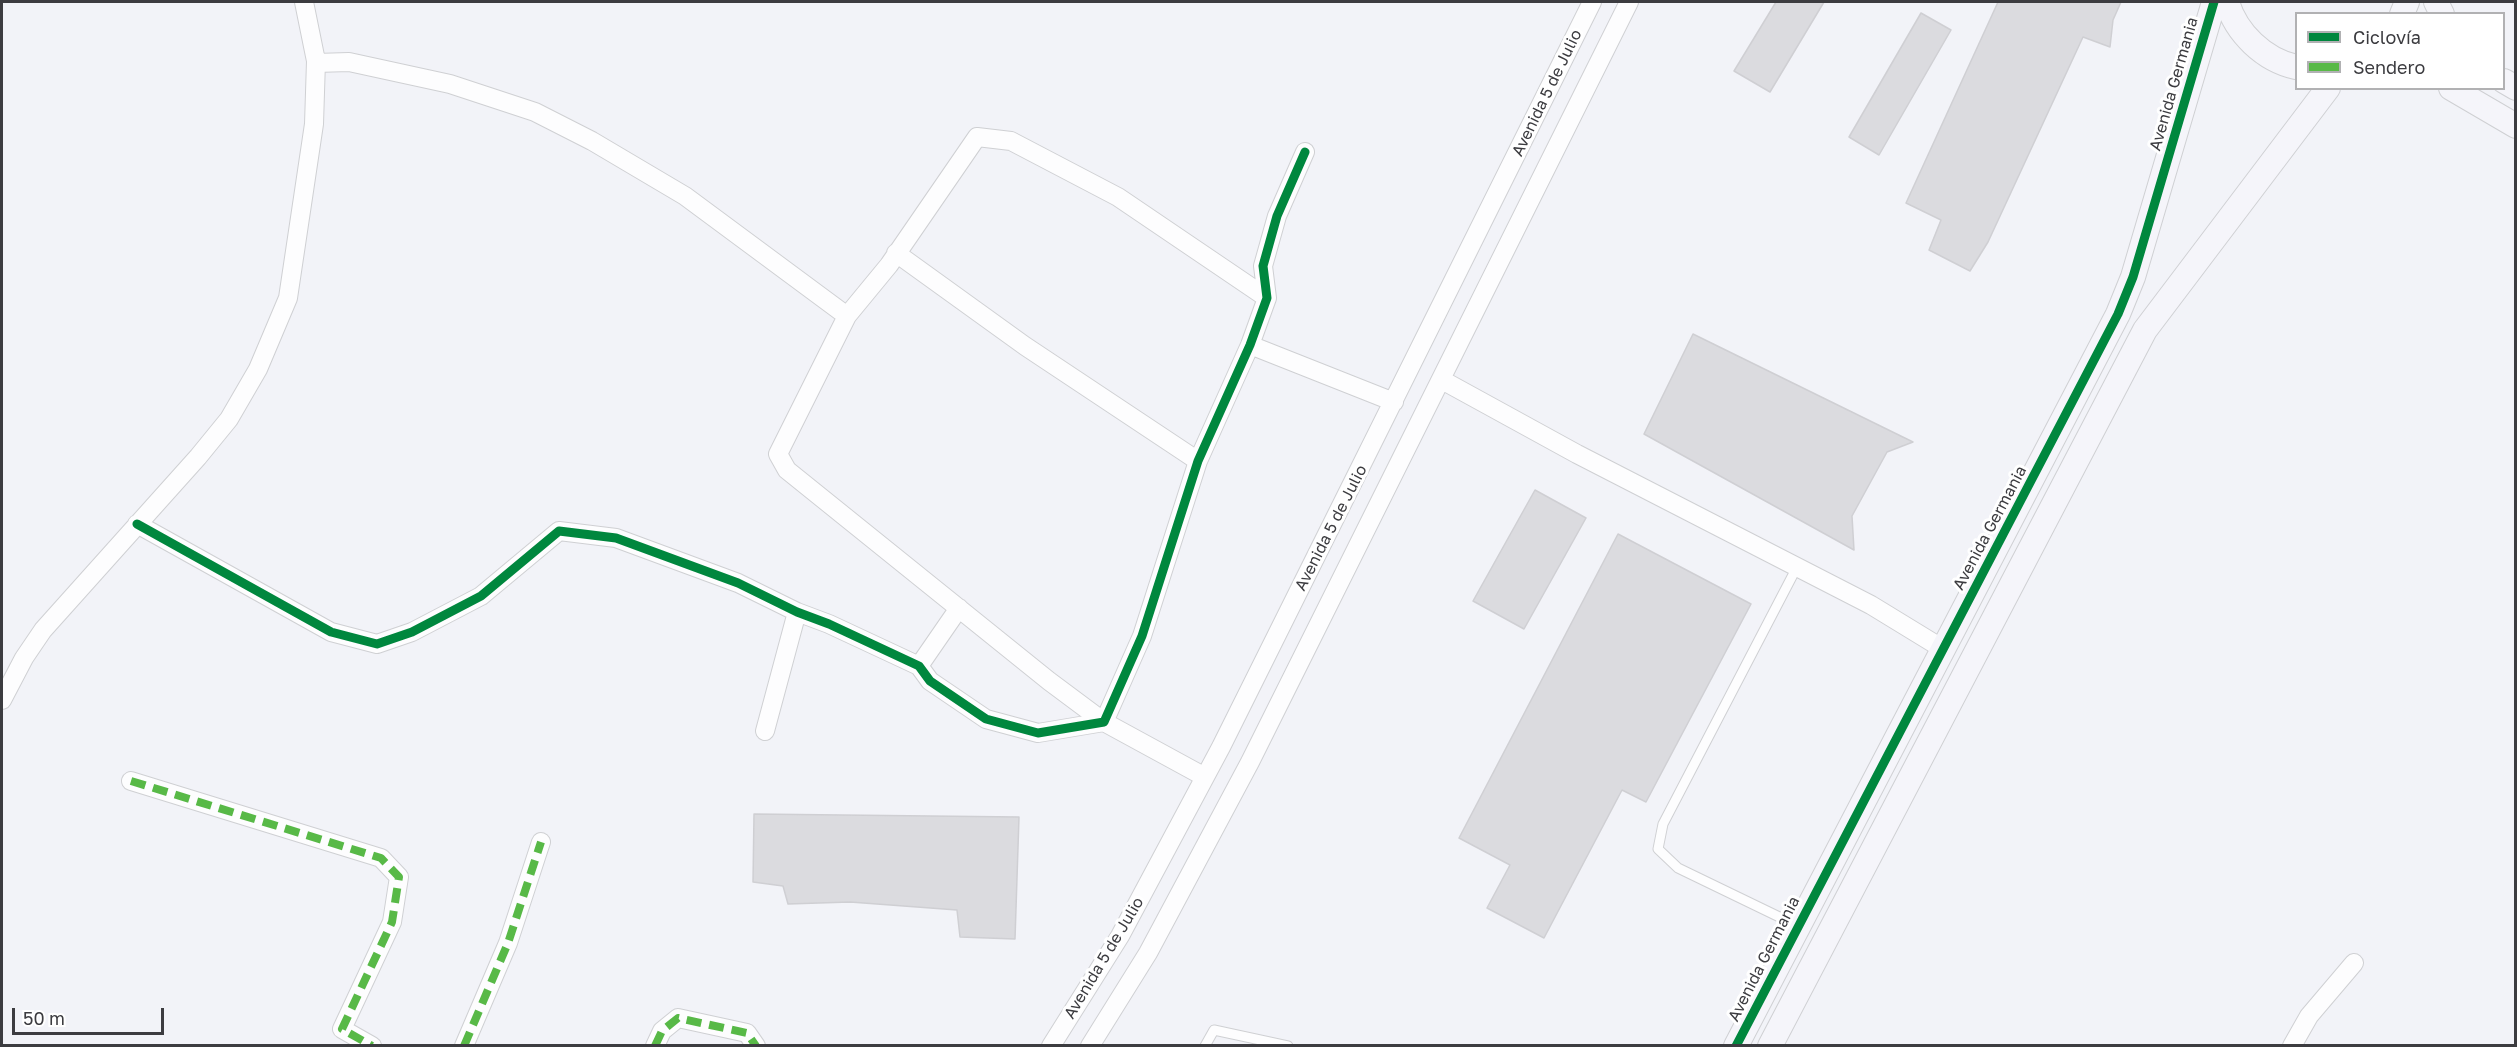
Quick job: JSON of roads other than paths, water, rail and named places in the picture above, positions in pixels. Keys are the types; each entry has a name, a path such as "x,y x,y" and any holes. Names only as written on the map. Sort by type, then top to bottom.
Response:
{"street":[{"path":"2,700 24,658 43,630 229,419 258,369 288,298 314,124 316,63 304,2"},
{"name":"Avenida 5 de Julio","path":"1052,1046 1120,936 1205,777 1592,2"},
{"name":"Avenida 5 de Julio","path":"1090,1046 1148,952 1250,762 1629,2"},
{"name":"Avenida Germania","path":"1736,1046 2122,306 2133,278 2214,2"},
{"path":"2227,2 2235,22 2246,37 2275,59 2295,67"},
{"path":"316,63 349,63 450,84 535,112 592,141 686,196 847,316"},
{"path":"1770,1046 2145,330 2326,90"},
{"path":"2454,90 2516,126"},
{"path":"1205,777 1104,722 787,470 778,454 847,316 896,253 977,137 1011,141 1118,197 1267,298"},
{"path":"1104,722 1142,636 1198,461 1250,345 1267,298 1263,267 1277,216 1305,152"},
{"path":"896,253 1024,346 1198,461"},
{"path":"1250,345 1394,402"},
{"path":"1442,380 1577,454 1871,605 1943,649"},
{"path":"137,524 331,632 377,644 412,632 482,596 559,531 616,538 738,583 919,666 930,681 986,718 1038,733 1104,722"},
{"path":"919,666 959,608"},
{"path":"765,731 797,612"},
{"path":"131,781 381,858 399,877 392,922 342,1029 372,1046"},
{"path":"464,1046 508,943 541,842"},
{"path":"2292,1046 2309,1016 2354,963"},
{"path":"655,1046 662,1031 678,1018 747,1033 756,1046"}],"lane":[{"path":"1797,567 1664,824 1658,849 1678,868 1798,926"},
{"path":"1205,1046 1214,1030 1288,1046"}]}
